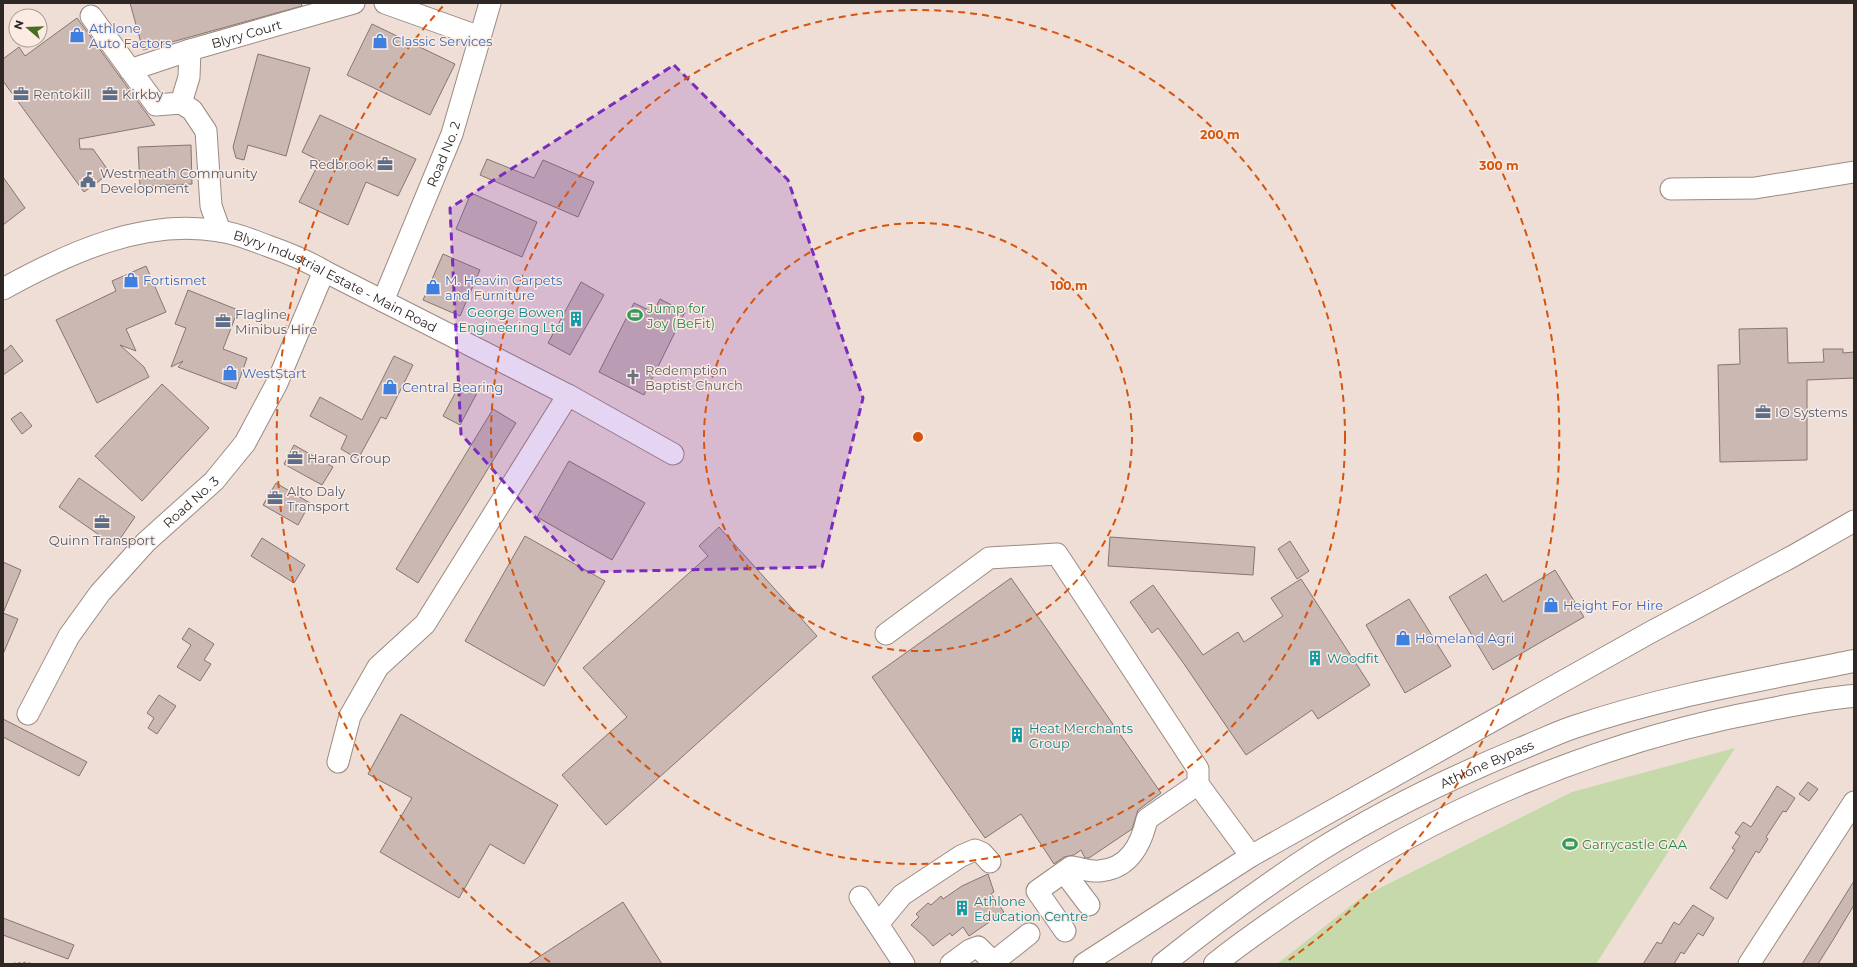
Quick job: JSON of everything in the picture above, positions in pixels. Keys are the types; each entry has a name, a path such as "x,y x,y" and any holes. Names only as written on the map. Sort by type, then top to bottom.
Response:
{"highway":[{"name":"Athlone Bypass","path":"1163,964 1214,924 1315,854 1386,812 1480,765 1572,728 1645,705 1696,692 1854,661"},
{"path":"1215,964 1332,881 1380,852 1453,815 1541,775 1629,743 1721,718 1833,698 1854,696"}],"street":[{"name":"Blyry Court","path":"130,70 190,50 354,3"},
{"path":"385,3 480,37"},
{"name":"Road No. 2","path":"383,300 452,134 490,3"},
{"path":"91,16 156,105 182,103 192,110 206,131 211,206 220,231"},
{"path":"182,103 189,77 190,50"},
{"path":"1671,189 1755,188 1854,172"},
{"name":"Blyry Industrial Estate - Main Road","path":"3,289 40,270 85,250 144,232 163,229 206,229 249,238 309,261 324,271 568,395 673,454"},
{"name":"Road No. 3","path":"28,714 69,636 100,592 146,542 214,481 246,443 277,383 324,271"},
{"path":"338,762 350,716 378,666 425,624 568,395"},
{"path":"1084,964 1251,856 1651,632 1793,556 1854,521"},
{"path":"886,634 989,558 1057,554 1198,769 1198,784 1251,856"},
{"path":"1065,932 1037,891 1072,867 1097,872 1112,869 1123,863 1137,850 1144,835 1147,819 1198,784"},
{"path":"1749,964 1854,802"},
{"path":"878,924 902,895 961,856 975,850 982,853 990,862"},
{"path":"1064,872 1088,905"},
{"path":"860,897 904,964"},
{"path":"951,964 970,950 978,947 992,963 1030,934"}],"path":[{"path":"13,964 30,964"}],"highlighted area":[{"path":"674,65 788,180 863,398 822,567 584,572 461,434 450,208"}],"green space":[{"name":"Garrycastle GAA","path":"1735,748 1596,964 1277,964 1362,897 1572,792"}],"building":[{"path":"130,3 301,3 302,6 143,50"},
{"path":"77,18 155,125 79,139 80,149 93,149 110,173 84,192 3,81 3,59 18,48 20,48 25,56 36,48 48,48 48,39"},
{"path":"372,24 455,64 430,115 347,75"},
{"path":"258,54 310,68 286,156 248,145 244,160 236,158 233,147"},
{"path":"320,115 416,159 398,196 366,182 348,225 299,202 320,161 302,152"},
{"path":"191,145 192,184 140,186 138,147"},
{"path":"487,159 534,178 543,160 594,182 578,217 480,175"},
{"path":"3,177 25,208 3,225"},
{"path":"471,193 537,222 522,257 456,229"},
{"path":"443,254 480,270 460,316 423,300"},
{"path":"146,266 166,312 126,329 136,351 120,345 144,367 149,377 97,403 56,320 116,291 112,281"},
{"name":"George Bowen Engineering Ltd","path":"581,282 604,295 570,355 548,343"},
{"path":"188,290 238,310 223,349 247,358 236,389 178,367 183,361 171,367 186,328 175,324"},
{"path":"660,299 685,312 644,395 599,372 634,303 653,312"},
{"name":"IO Systems","path":"1787,328 1788,363 1824,362 1823,349 1843,349 1843,353 1854,352 1854,378 1807,380 1807,460 1720,462 1718,365 1740,364 1739,329"},
{"path":"11,345 23,361 3,375 3,352"},
{"path":"394,356 413,365 386,419 381,417 358,459 341,449 347,436 310,416 320,397 362,420"},
{"path":"162,384 209,428 142,501 95,456"},
{"path":"460,384 477,393 460,425 443,416"},
{"path":"493,409 516,423 418,583 396,569"},
{"path":"21,412 32,426 22,434 11,419"},
{"path":"294,445 333,467 322,485 284,464"},
{"path":"569,461 645,503 612,560 537,517"},
{"path":"79,478 135,517 115,546 59,507"},
{"path":"276,483 310,503 298,525 263,505"},
{"path":"719,527 817,636 606,825 562,775 627,717 583,668 708,556 699,546"},
{"path":"525,536 605,581 544,686 465,641"},
{"path":"1110,537 1255,547 1253,575 1108,566"},
{"path":"262,538 305,565 294,583 251,556"},
{"path":"1290,541 1309,571 1297,579 1278,549"},
{"path":"3,562 21,570 3,613"},
{"path":"1555,570 1584,617 1493,670 1449,597 1486,574 1503,602"},
{"name":"Heat Merchants Group","path":"1011,578 1161,793 1138,810 1132,829 1089,858 1085,858 1081,850 1074,855 1064,857 1054,864 1021,814 985,838 872,677"},
{"path":"1301,579 1370,685 1318,719 1312,710 1246,755 1158,628 1152,633 1130,602 1153,585 1203,655 1238,632 1244,642 1283,616 1271,598"},
{"name":"Homeland Agri","path":"1409,599 1451,666 1405,693 1366,625"},
{"path":"3,613 18,619 3,654"},
{"path":"189,628 214,644 204,660 211,664 200,681 177,667 191,645 182,639"},
{"path":"159,695 176,706 157,734 148,728 154,718 147,713"},
{"path":"401,714 558,805 524,864 490,844 459,898 380,852 412,798 368,774"},
{"path":"3,719 87,762 79,776 3,737"},
{"path":"1808,782 1818,789 1809,801 1799,794"},
{"path":"1777,786 1795,798 1786,812 1783,811 1766,837 1768,839 1759,853 1756,851 1727,899 1710,888 1735,850 1732,848 1740,836 1735,833 1743,822 1751,827"},
{"name":"Athlone Education Centre","path":"988,874 994,892 991,894 1004,912 969,936 963,927 952,936 950,933 933,946 911,925 919,917 916,914 928,903 931,905 941,896 943,899 962,886"},
{"path":"1854,881 1854,905 1818,964 1802,964"},
{"path":"623,902 662,964 528,964"},
{"path":"1693,905 1714,918 1703,936 1698,933 1684,954 1681,952 1674,964 1643,964 1657,942 1661,944 1674,922 1679,925"},
{"path":"3,918 74,945 68,959 3,935"}],"place":[{"name":"Athlone Auto Factors","path":"77,35"},
{"name":"Classic Services","path":"380,41"},
{"name":"Rentokill","path":"21,94"},
{"name":"Kirkby","path":"110,94"},
{"name":"Redbrook","path":"385,164"},
{"name":"Westmeath Community Development","path":"88,180"},
{"name":"Fortismet","path":"131,280"},
{"name":"M. Heavin Carpets and Furniture","path":"433,287"},
{"name":"Jump for Joy (BeFit)","path":"635,315"},
{"name":"George Bowen Engineering Ltd","path":"576,319"},
{"name":"Flagline Minibus Hire","path":"223,321"},
{"name":"WestStart","path":"230,373"},
{"name":"Redemption Baptist Church","path":"633,377"},
{"name":"Central Bearing","path":"390,387"},
{"name":"IO Systems","path":"1763,412"},
{"name":"Haran Group","path":"295,458"},
{"name":"Alto Daly Transport","path":"275,498"},
{"name":"Quinn Transport","path":"102,522"},
{"name":"Height For Hire","path":"1551,605"},
{"name":"Homeland Agri","path":"1403,638"},
{"name":"Woodfit","path":"1315,658"},
{"name":"Heat Merchants Group","path":"1017,735"},
{"name":"Garrycastle GAA","path":"1570,844"},
{"name":"Athlone Education Centre","path":"962,908"}]}
